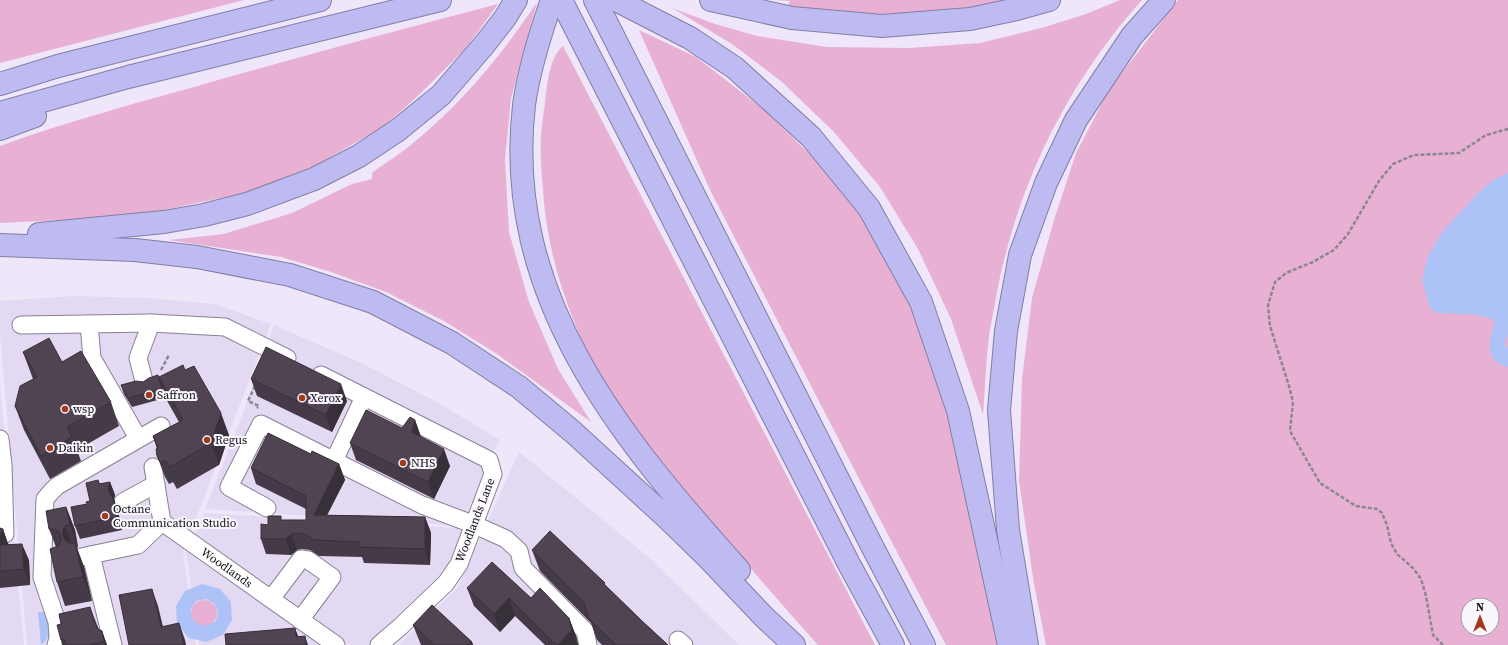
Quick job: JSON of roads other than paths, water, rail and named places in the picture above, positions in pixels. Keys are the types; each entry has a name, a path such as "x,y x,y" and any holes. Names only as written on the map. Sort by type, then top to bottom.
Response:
{"highway":[{"path":"0,78 58,66 320,0"},
{"path":"0,112 128,77 440,0"},
{"path":"0,236 65,233 164,222 204,215 247,204 314,180 359,156 398,130 441,95 484,45 505,18 516,0"},
{"path":"552,0 532,61 524,105 522,152 524,196 533,248 551,302 584,370 626,435 671,493 772,608 792,642"},
{"path":"561,0 842,550 893,645"},
{"path":"595,0 872,548 924,645"},
{"path":"616,0 690,38 735,68 811,137 869,208 921,302 958,411 1009,645"},
{"path":"712,0 792,18 882,26 970,19 1017,9 1049,0"},
{"path":"1027,645 1008,530 999,410 1006,331 1020,255 1046,182 1076,120 1132,36 1164,0"},
{"path":"0,84 58,66"},
{"path":"0,129 128,77"},
{"path":"0,245 135,250 197,257 290,275 373,302 452,343 519,387 573,432 667,518 709,559 764,617 792,642"}],"lane":[{"path":"144,381 138,358 151,323"},
{"path":"21,325 151,323 225,327 364,397 334,461"},
{"path":"89,324 92,358 138,438"},
{"name":"Woodlands Lane","path":"364,397 490,460 493,474 459,564 446,583 379,645"},
{"path":"267,508 229,487 261,424 422,505 475,524 506,539 519,551 523,568 585,631 588,645"},
{"path":"56,645 58,638 57,622 42,577 46,499 50,492 57,486 161,426"},
{"path":"0,439 3,465 5,534"},
{"path":"113,645 86,556 138,545 162,522 153,467"},
{"path":"123,502 156,484"},
{"name":"Woodlands","path":"162,522 334,644"},
{"path":"271,599 301,559 308,560 332,577 300,620"},
{"path":"42,566 60,562"}],"water":[{"path":"1508,173 1508,335 1505,340 1505,345 1508,349 1508,367 1498,363 1490,352 1490,342 1494,320 1478,315 1437,313 1430,308 1422,280 1428,256 1443,231 1484,187 1497,178"},
{"path":"202,584 220,589 231,602 232,620 223,635 206,642 189,638 177,624 176,606 185,591","holes":["206,599 214,603 218,611 216,621 206,625 200,625 192,619 191,609 196,601"]},
{"path":"38,612 44,612 49,625 49,634 45,642 41,645"}],"place":[{"name":"Saffron","path":"149,395"},
{"name":"Xerox","path":"302,398"},
{"name":"wsp","path":"65,409"},
{"name":"Regus","path":"207,440"},
{"name":"Daikin","path":"50,448"},
{"name":"NHS","path":"403,463"},
{"name":"Octane Communication Studio","path":"105,516"}]}
